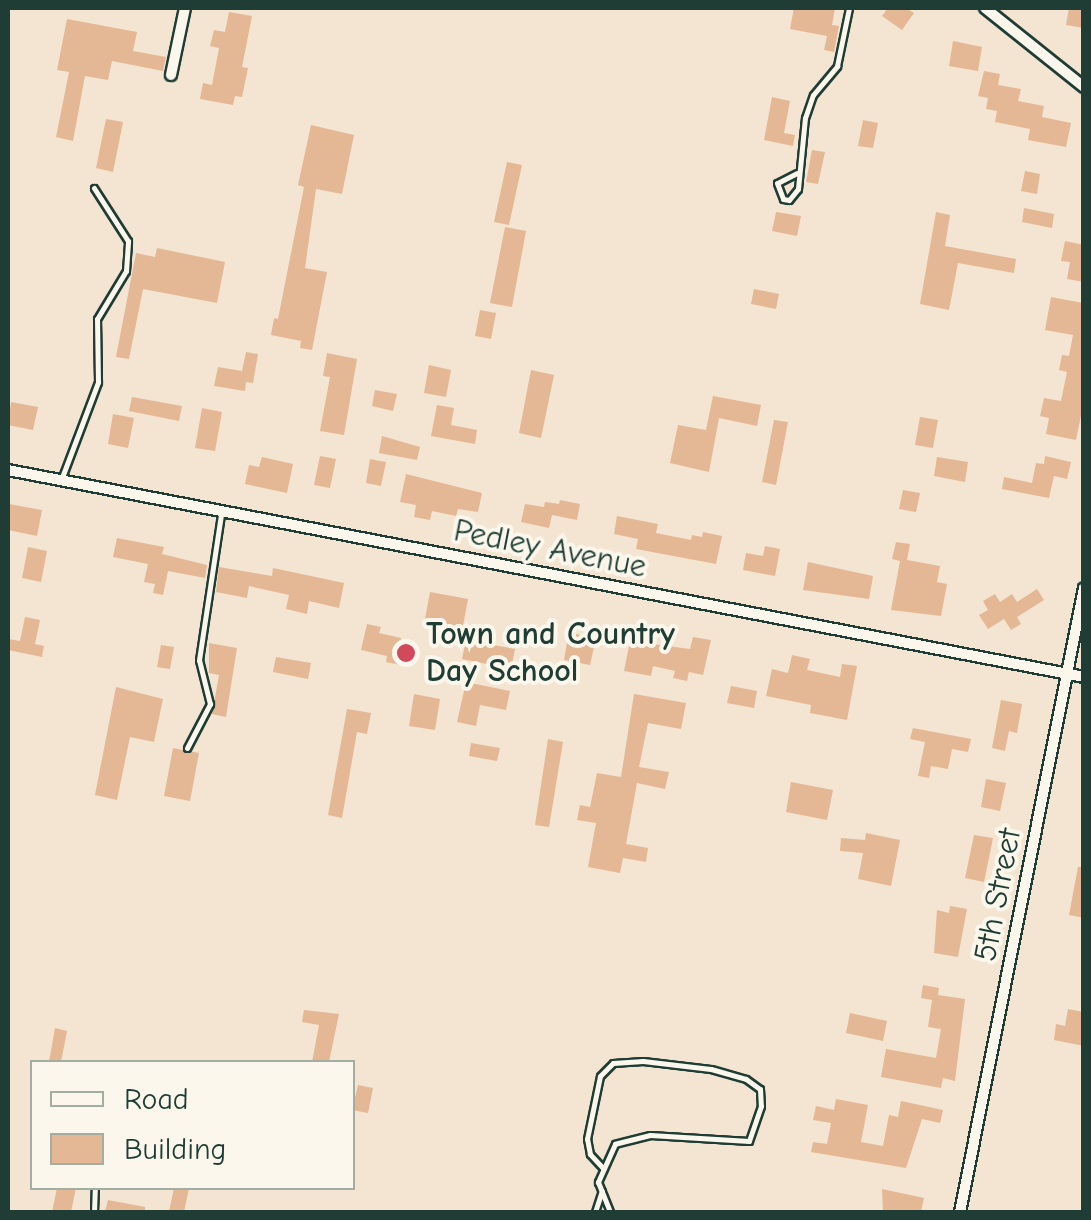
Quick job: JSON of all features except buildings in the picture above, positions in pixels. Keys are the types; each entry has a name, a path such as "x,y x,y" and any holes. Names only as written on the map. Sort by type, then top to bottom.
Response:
{"street":[{"path":"171,75 185,8"},
{"path":"985,8 1084,87"},
{"name":"Pedley Avenue","path":"8,470 1084,678"},
{"name":"5th Street","path":"960,1212 1084,588"}],"lane":[{"path":"797,174 778,183 782,200 794,197 808,106 837,66 849,8"},
{"path":"61,480 98,382 97,320 126,271 128,241 94,188"},
{"path":"187,748 210,704 199,660 222,511"},
{"path":"602,1167 590,1154 587,1139 600,1076 613,1063 642,1061 711,1069 760,1089 761,1106 749,1141 633,1137 615,1144 598,1182 610,1212"},
{"path":"595,1212 602,1191"}],"place":[{"name":"Town and Country Day School","path":"406,653"}]}
